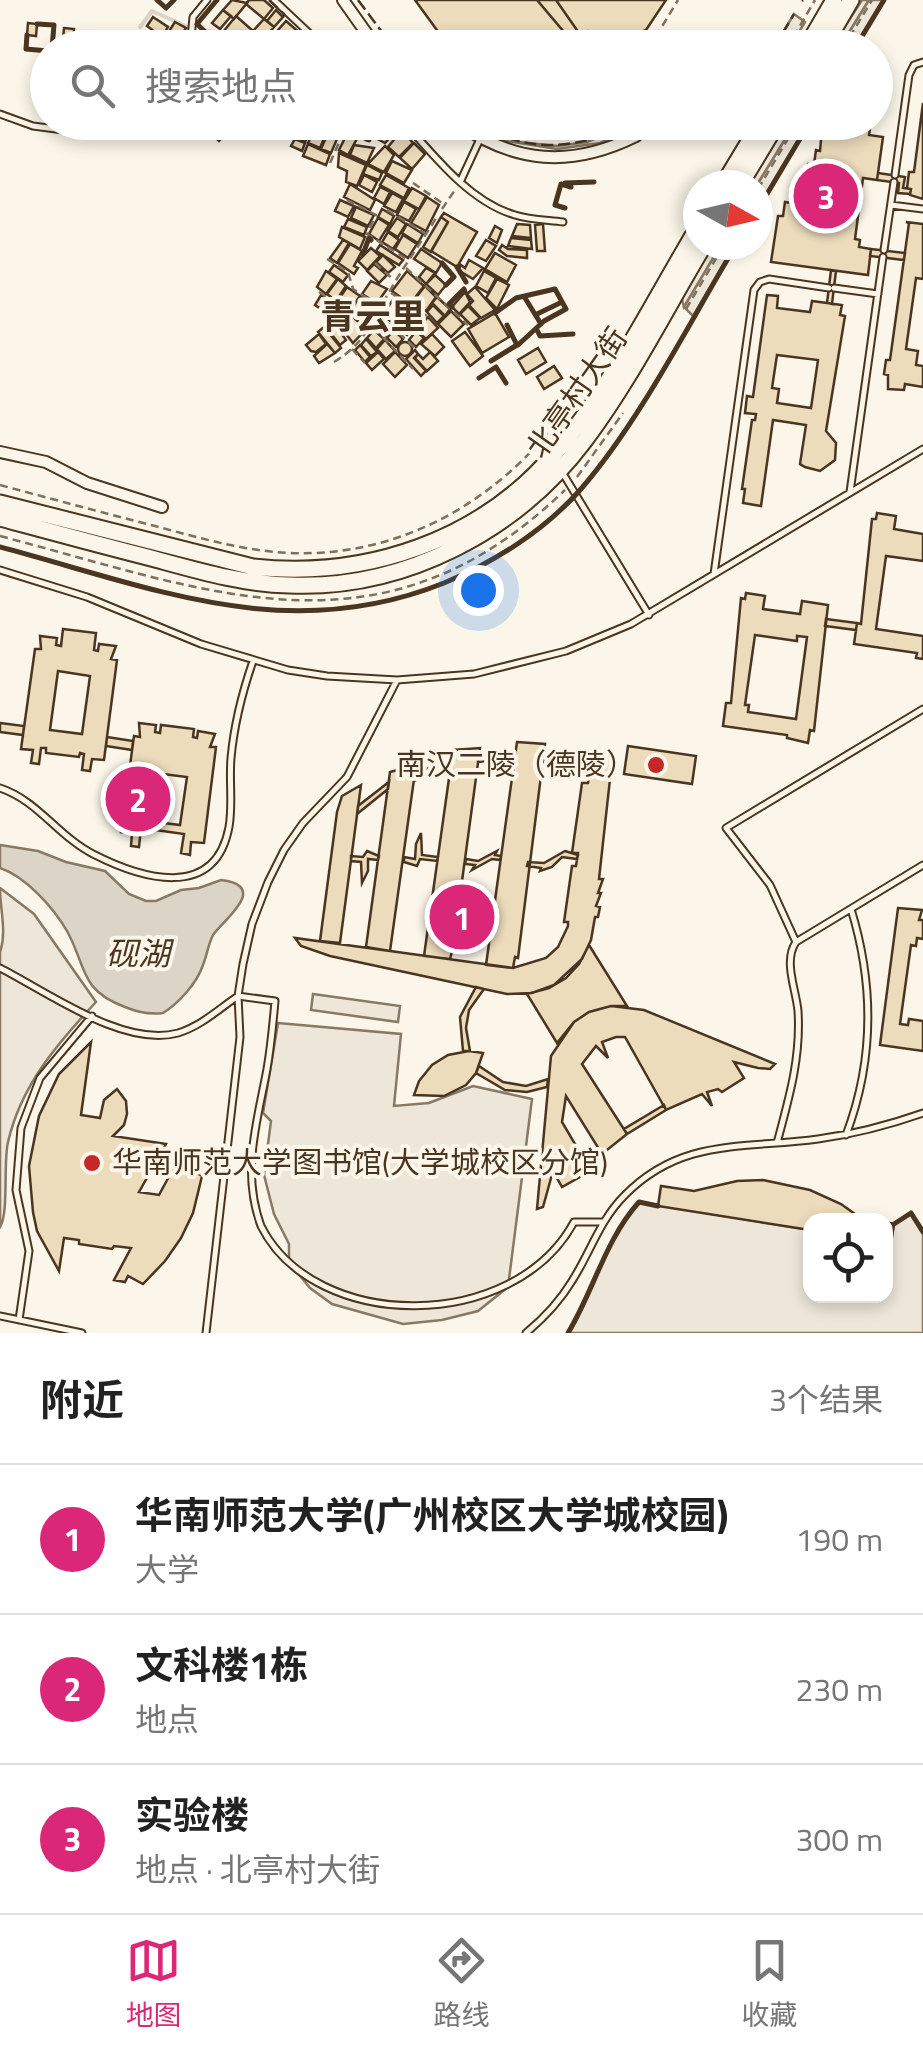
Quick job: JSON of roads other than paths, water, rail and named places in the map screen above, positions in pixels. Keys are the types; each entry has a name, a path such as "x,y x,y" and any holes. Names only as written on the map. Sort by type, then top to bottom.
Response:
{"main road":[{"path":"816,30 834,0"},
{"path":"834,30 852,0"},
{"path":"734,170 755,140"},
{"path":"746,170 757,140"},
{"name":"北亭村大街","path":"0,503 253,567 290,571 337,568 418,549 456,532 507,500 555,454 590,407 683,252"},
{"name":"北亭村大街","path":"0,518 234,579 289,586 339,583 395,572 463,545 516,511 561,470 596,425 695,260"}],"street":[{"path":"342,0 364,30"},
{"path":"484,140 516,154 548,158 607,148 625,140"},
{"path":"0,452 46,462 87,483 162,506"}],"lane":[{"path":"192,30 193,17 207,0"},
{"path":"274,0 306,30"},
{"path":"850,494 909,75 914,65 923,62"},
{"path":"0,114 30,125"},
{"path":"422,140 461,180 507,212 563,222"},
{"path":"461,180 479,140"},
{"path":"890,204 923,209"},
{"path":"714,576 755,288 769,279 878,294"},
{"path":"0,570 87,597 253,661 328,676 397,680 474,674 540,659 616,632 923,449"},
{"path":"561,470 649,614"},
{"path":"0,788 30,803 75,844 108,861 141,874 170,879 196,874 210,864 228,832 233,741 253,661"},
{"path":"206,1333 240,1036 238,996 252,924 275,867 303,822 347,777 397,680"},
{"path":"796,942 770,885 726,828 923,708"},
{"path":"777,1144 798,1056 797,1000 789,957 796,942 923,865"},
{"path":"846,1134 860,1091 868,1013 864,961 850,909"},
{"path":"0,968 130,1034 168,1035 190,1028 238,996 276,1000 252,1140 250,1177 262,1228 296,1280"},
{"path":"20,1320 29,1251 16,1190 20,1128 40,1078 92,1016"},
{"path":"526,1333 559,1301 604,1222 638,1183 684,1156 715,1147 777,1144 846,1134 923,1113"},
{"path":"547,1270 574,1222 604,1222"},
{"path":"0,1316 82,1333"}],"water":[{"name":"砚湖","path":"0,845 38,851 105,871 129,894 146,901 221,880 242,889 243,896 213,935 200,972 187,992 163,1013 143,1013 110,1000 92,985 54,912 29,886 0,868"}],"waterway":[{"path":"140,27 152,11 190,28"}],"place":[{"name":"实验楼","path":"826,196"},
{"name":"南汉二陵（德陵）","path":"656,765"},
{"name":"文科楼1栋","path":"138,799"},
{"name":"华南师范大学(广州校区大学城校园)","path":"462,917"},
{"name":"华南师范大学图书馆(大学城校区分馆)","path":"92,1163"}],"district":[{"name":"青云里","path":"373,317"}]}
